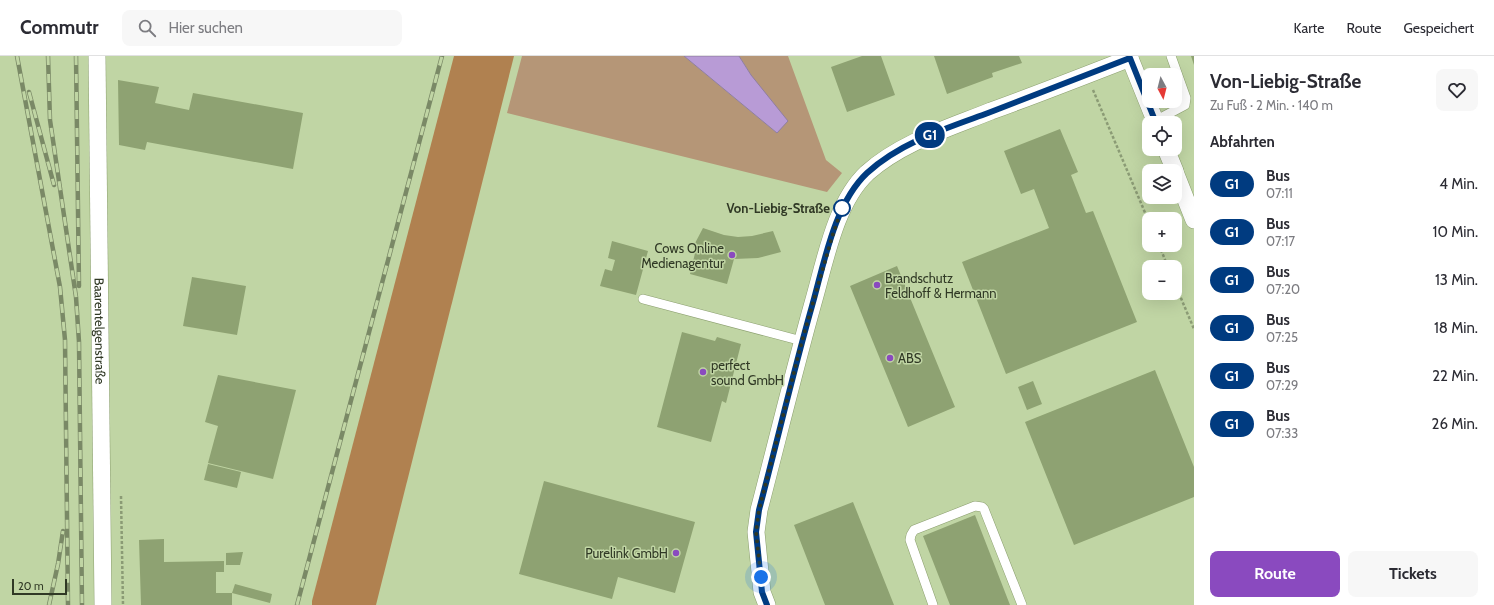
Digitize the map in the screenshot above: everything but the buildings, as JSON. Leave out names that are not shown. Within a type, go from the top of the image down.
[{"type":"street","name":"Baarentelgenstraße","points":[[97,56],[103,605]]},
{"type":"street","points":[[767,605],[762,592],[756,532],[759,510],[802,341],[832,237],[842,209],[852,192],[867,174],[891,154],[929,135],[1087,75],[1130,57],[1153,116]]},
{"type":"street","points":[[1182,189],[1194,220]]},
{"type":"lane","points":[[1165,116],[1185,104],[1186,98],[1171,56]]},
{"type":"lane","points":[[642,299],[802,341]]},
{"type":"lane","points":[[933,605],[910,540],[911,535],[914,530],[976,506],[984,509],[1022,605]]},
{"type":"path","points":[[1087,75],[1145,212]]},
{"type":"path","points":[[1182,300],[1194,329]]},
{"type":"shaded area","points":[[454,56],[514,56],[376,605],[312,605],[312,601]]},
{"type":"shaded area","points":[[522,56],[684,56],[777,133],[751,75],[739,56],[788,56],[826,160],[842,173],[827,192],[507,113]]},
{"type":"shaded area","points":[[684,56],[739,56],[751,75],[788,121],[777,133]]},
{"type":"railway","points":[[17,56],[60,287],[65,340],[68,605]]},
{"type":"railway","points":[[48,56],[50,120],[76,297],[79,342],[82,605]]},
{"type":"railway","points":[[76,56],[79,286]]},
{"type":"railway","points":[[297,605],[442,56]]},
{"type":"railway","points":[[29,92],[54,185]]},
{"type":"railway","points":[[49,605],[58,564],[63,531]]},
{"type":"bus line","name":"G1","points":[[767,605],[762,592],[756,532],[759,510],[802,341],[832,237],[842,209],[852,192],[867,174],[891,154],[929,135],[1130,58],[1153,116]]},
{"type":"place","name":"Von-Liebig-Straße","points":[[842,208]]},
{"type":"place","name":"Cows Online Medienagentur","points":[[732,255]]},
{"type":"place","name":"Brandschutz Feldhoff & Hermann","points":[[877,285]]},
{"type":"place","name":"ABS","points":[[890,358]]},
{"type":"place","name":"perfect sound GmbH","points":[[703,372]]},
{"type":"place","name":"Purelink GmbH","points":[[676,553]]},
{"type":"route","points":[[761,577],[756,532],[759,510],[802,341],[832,237],[842,208]]}]
